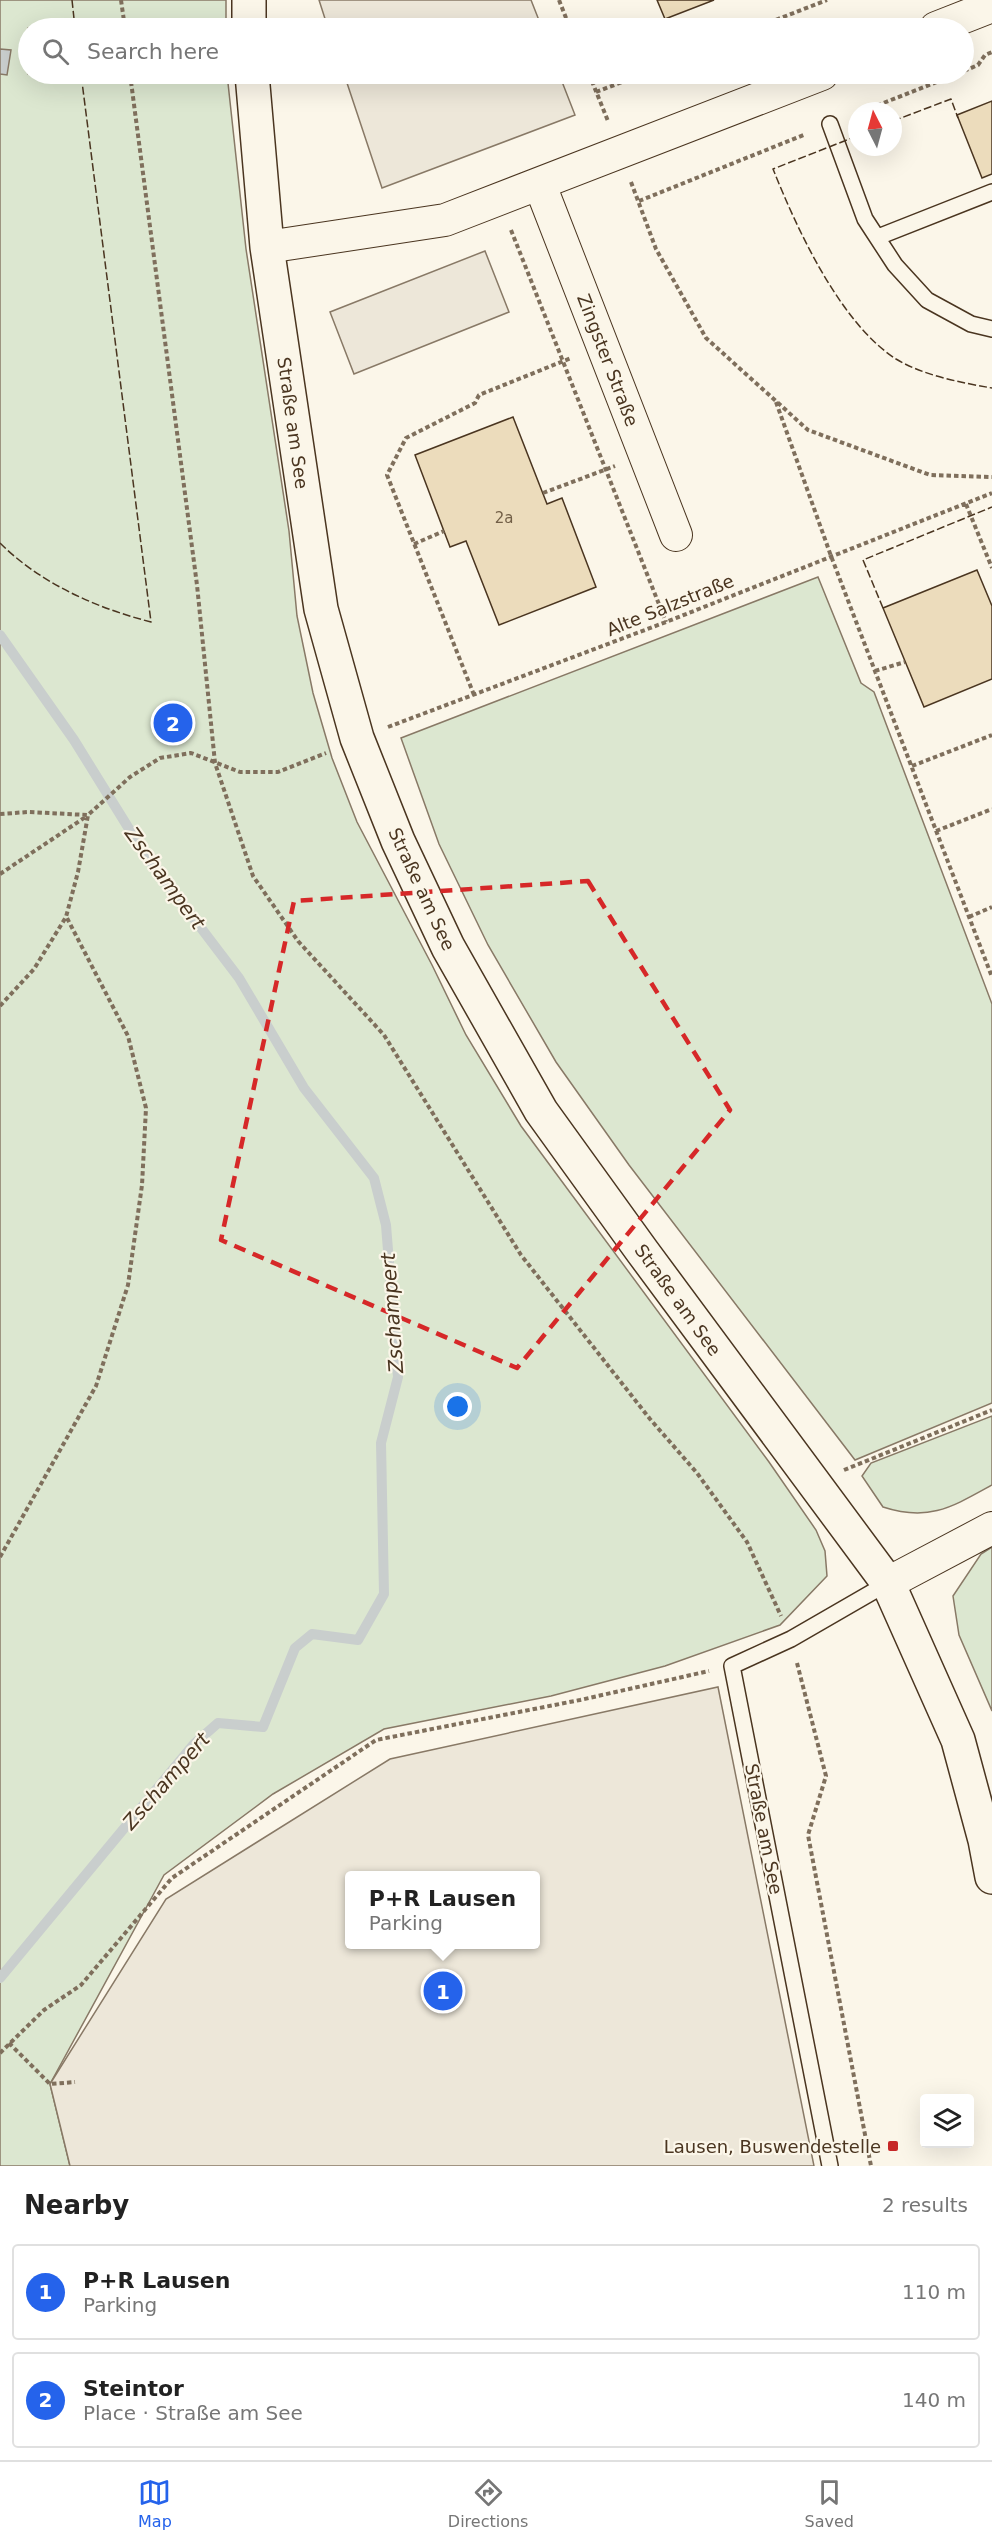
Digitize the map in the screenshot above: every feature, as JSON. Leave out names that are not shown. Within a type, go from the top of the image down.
[{"type":"main road","points":[[249,0],[249,18]]},
{"type":"main road","name":"Straße am See","points":[[253,84],[267,247],[321,609],[357,738],[398,841],[448,947],[541,1111],[888,1583],[958,1740],[985,1840],[992,1877]]},
{"type":"street","points":[[961,18],[992,6]]},
{"type":"street","points":[[267,247],[446,220],[796,84]]},
{"type":"street","name":"Zingster Straße","points":[[540,185],[676,535]]},
{"type":"street","points":[[888,1583],[992,1528]]},
{"type":"lane","points":[[830,124],[865,219],[896,265],[927,300],[970,324],[992,329]]},
{"type":"lane","points":[[878,237],[992,192]]},
{"type":"lane","points":[[732,1666],[791,1639],[888,1583]]},
{"type":"lane","name":"Straße am See","points":[[732,1666],[830,2166]]},
{"type":"path","points":[[121,0],[124,18]]},
{"type":"path","points":[[559,0],[566,18]]},
{"type":"path","points":[[781,18],[827,0]]},
{"type":"path","points":[[974,67],[978,65],[985,55],[992,52]]},
{"type":"path","points":[[131,84],[197,585],[215,763],[253,876],[298,941],[384,1035],[521,1255],[651,1419],[697,1473],[747,1542],[791,1639],[826,1776],[808,1835],[871,2166]]},
{"type":"path","points":[[593,84],[656,249],[706,338],[808,430],[930,475],[992,477]]},
{"type":"path","points":[[596,92],[617,84]]},
{"type":"path","points":[[886,102],[932,84]]},
{"type":"path","points":[[639,201],[830,124]]},
{"type":"path","points":[[498,199],[666,622]]},
{"type":"path","points":[[474,695],[387,476],[406,438],[475,403],[479,395],[602,345]]},
{"type":"path","points":[[776,401],[831,556],[992,977]]},
{"type":"path","points":[[543,493],[644,455]]},
{"type":"path","name":"Alte Salzstraße","points":[[0,874],[88,815],[130,777],[160,758],[191,753],[240,772],[278,772],[327,753],[357,738],[666,622],[992,493]]},
{"type":"path","points":[[966,504],[992,568]]},
{"type":"path","points":[[414,544],[444,531]]},
{"type":"path","points":[[875,671],[905,662]]},
{"type":"path","points":[[912,766],[992,735]]},
{"type":"path","points":[[936,831],[992,809]]},
{"type":"path","points":[[0,814],[28,812],[88,815],[78,872],[66,917],[34,969],[0,1006]]},
{"type":"path","points":[[969,916],[992,908]]},
{"type":"path","points":[[0,1557],[96,1386],[128,1286],[142,1185],[146,1108],[128,1036],[66,917]]},
{"type":"path","points":[[813,1482],[992,1410]]},
{"type":"path","points":[[0,2053],[44,2010],[81,1985],[172,1878],[376,1740],[580,1700],[732,1666]]},
{"type":"path","points":[[9,2043],[50,2084],[75,2082]]},
{"type":"highlighted area","points":[[588,881],[730,1110],[517,1368],[221,1240],[294,901]]},
{"type":"green space","points":[[0,0],[226,0],[226,18],[18,18],[18,84],[228,84],[246,249],[289,531],[297,616],[313,693],[332,758],[357,822],[466,1035],[521,1126],[769,1462],[816,1530],[825,1551],[827,1576],[780,1625],[665,1666],[551,1696],[384,1729],[273,1794],[164,1875],[50,2084],[70,2166],[0,2166]]},
{"type":"green space","points":[[818,577],[861,683],[874,692],[992,1004],[992,1403],[855,1460],[629,1165],[556,1062],[488,945],[439,844],[401,738]]},
{"type":"green space","points":[[992,1416],[992,1485],[952,1506],[914,1513],[883,1507],[862,1476],[871,1463]]},
{"type":"green space","points":[[992,1547],[992,1711],[959,1635],[953,1596],[981,1554]]},
{"type":"shaded area","points":[[319,0],[531,0],[538,18],[325,18]]},
{"type":"shaded area","points":[[0,49],[11,50],[7,75],[0,74]]},
{"type":"shaded area","points":[[347,84],[563,84],[575,115],[382,188]]},
{"type":"shaded area","points":[[485,251],[509,312],[354,374],[330,312]]},
{"type":"shaded area","points":[[718,1687],[814,2166],[70,2166],[50,2084],[166,1899],[390,1759]]},
{"type":"building","points":[[657,0],[714,0],[668,18],[665,18]]},
{"type":"building","points":[[992,101],[992,174],[982,178],[957,115]]},
{"type":"building","points":[[513,417],[547,504],[562,498],[596,587],[499,625],[466,541],[450,547],[415,455]]},
{"type":"building","points":[[977,570],[992,606],[992,679],[924,707],[883,608]]},
{"type":"waterway","name":"Zschampert","points":[[0,635],[74,740],[144,853],[239,978],[304,1088],[374,1178],[386,1225],[398,1377],[381,1443],[384,1594],[358,1640],[312,1634],[295,1648],[263,1727],[218,1723],[194,1744],[0,1978]]},
{"type":"fence","points":[[72,0],[74,18]]},
{"type":"fence","points":[[0,543],[33,570],[70,592],[110,609],[151,622],[82,84]]},
{"type":"fence","points":[[902,118],[951,99],[958,118]]},
{"type":"fence","points":[[848,140],[773,169],[794,219],[822,273],[857,323],[876,343],[896,359],[930,374],[992,388]]},
{"type":"fence","points":[[883,608],[863,560],[992,507]]},
{"type":"place","name":"Steintor","points":[[173,723]]},
{"type":"place","name":"P+R Lausen","points":[[443,1991]]},
{"type":"place","name":"Lausen, Buswendestelle","points":[[893,2146]]}]
